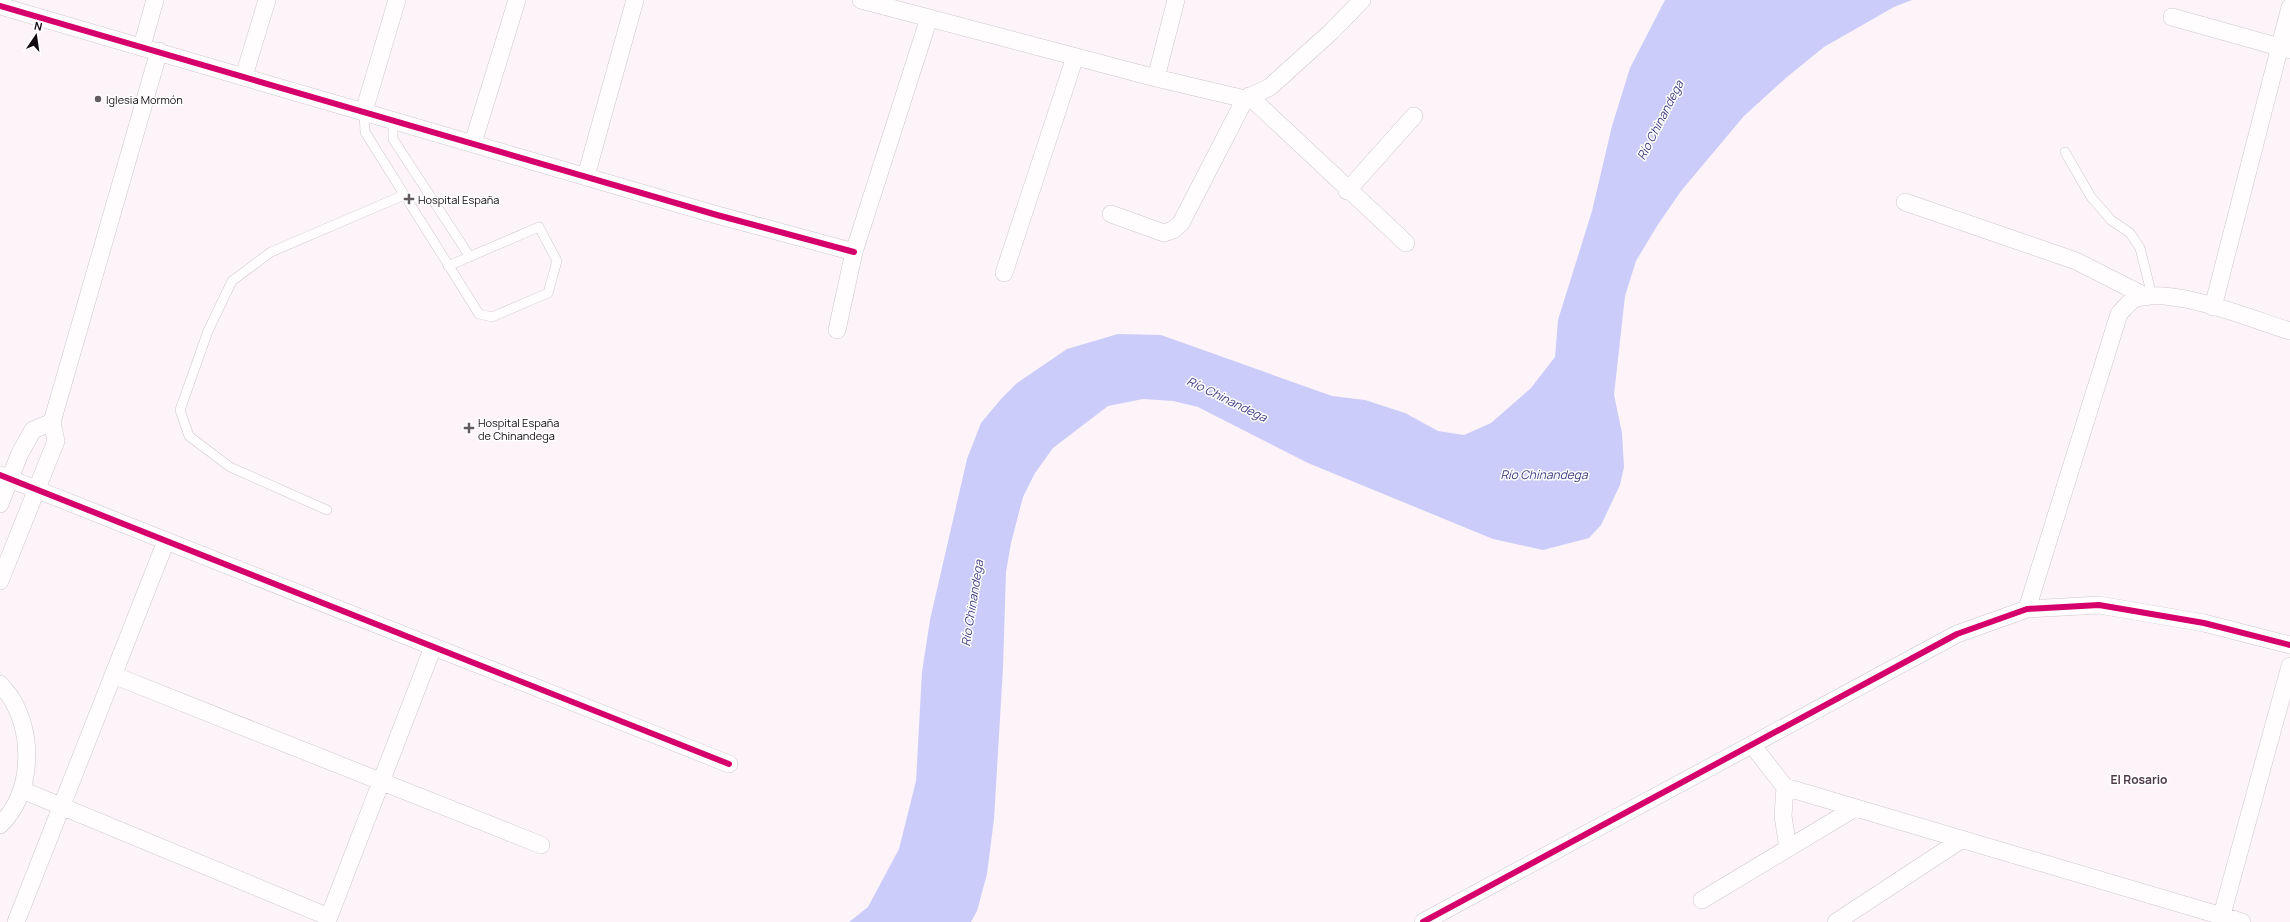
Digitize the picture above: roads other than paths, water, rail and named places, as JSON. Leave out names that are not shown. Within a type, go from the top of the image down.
[{"type":"street","points":[[142,46],[155,0]]},
{"type":"street","points":[[244,76],[267,0]]},
{"type":"street","points":[[364,111],[397,0]]},
{"type":"street","points":[[473,143],[517,0]]},
{"type":"street","points":[[586,176],[636,0]]},
{"type":"street","points":[[861,0],[1156,78],[1247,98],[1406,243]]},
{"type":"street","points":[[1156,78],[1176,0]]},
{"type":"street","points":[[1111,214],[1164,233],[1173,230],[1181,222],[1247,98],[1270,87],[1332,31],[1362,0]]},
{"type":"street","points":[[0,6],[854,252]]},
{"type":"street","points":[[2213,307],[2284,48],[2290,7]]},
{"type":"street","points":[[2172,16],[2284,48]]},
{"type":"street","points":[[837,330],[854,252],[930,18]]},
{"type":"street","points":[[0,581],[56,440],[52,422],[159,51]]},
{"type":"street","points":[[1004,273],[1075,57]]},
{"type":"street","points":[[1348,190],[1414,116]]},
{"type":"street","points":[[1905,202],[2076,261],[2150,296]]},
{"type":"street","points":[[2027,609],[2119,314],[2135,299],[2159,294],[2213,307],[2290,331]]},
{"type":"street","points":[[0,504],[5,477],[33,430],[52,422]]},
{"type":"street","points":[[5,477],[729,764]]},
{"type":"street","points":[[16,922],[166,541]]},
{"type":"street","points":[[1423,922],[1957,634],[2027,609],[2099,605],[2204,623],[2290,645]]},
{"type":"street","points":[[22,790],[328,919],[433,647]]},
{"type":"street","points":[[2221,919],[2290,666]]},
{"type":"street","points":[[113,675],[540,845]]},
{"type":"street","points":[[0,684],[13,701],[25,729],[28,760],[22,790],[6,819],[0,825]]},
{"type":"street","points":[[1752,745],[1785,787],[2221,919],[2242,922]]},
{"type":"street","points":[[1785,787],[1783,816],[1788,848]]},
{"type":"street","points":[[1702,900],[1855,808]]},
{"type":"street","points":[[1836,922],[1961,840]]},
{"type":"lane","points":[[364,111],[364,132],[448,266],[479,314],[492,318],[548,293],[557,261],[539,227],[448,266]]},
{"type":"lane","points":[[393,120],[393,139],[470,257]]},
{"type":"lane","points":[[2065,152],[2090,197],[2111,220],[2130,233],[2140,248],[2150,296]]},
{"type":"lane","points":[[327,510],[230,466],[189,436],[180,410],[208,331],[232,281],[271,252],[404,195]]},
{"type":"water","name":"Río Chinandega","points":[[1665,0],[1912,0],[1894,7],[1824,47],[1787,77],[1744,116],[1681,191],[1657,226],[1636,261],[1625,296],[1614,395],[1622,433],[1624,467],[1620,485],[1601,525],[1589,538],[1543,550],[1493,539],[1308,463],[1198,407],[1173,401],[1143,399],[1108,406],[1053,448],[1035,473],[1023,497],[1011,543],[1006,572],[1003,668],[994,819],[987,874],[977,911],[971,922],[849,922],[868,907],[899,849],[916,781],[922,672],[930,620],[967,459],[981,423],[1001,399],[1017,383],[1067,349],[1118,334],[1161,335],[1332,396],[1365,400],[1405,413],[1438,431],[1464,435],[1491,423],[1531,388],[1555,357],[1558,320],[1592,211],[1612,126],[1630,68]]},
{"type":"place","name":"Iglesia Mormón","points":[[98,99]]},
{"type":"place","name":"Hospital España","points":[[409,199]]},
{"type":"place","name":"Hospital España de Chinandega","points":[[469,428]]},
{"type":"district","name":"El Rosario","points":[[2139,779]]}]
